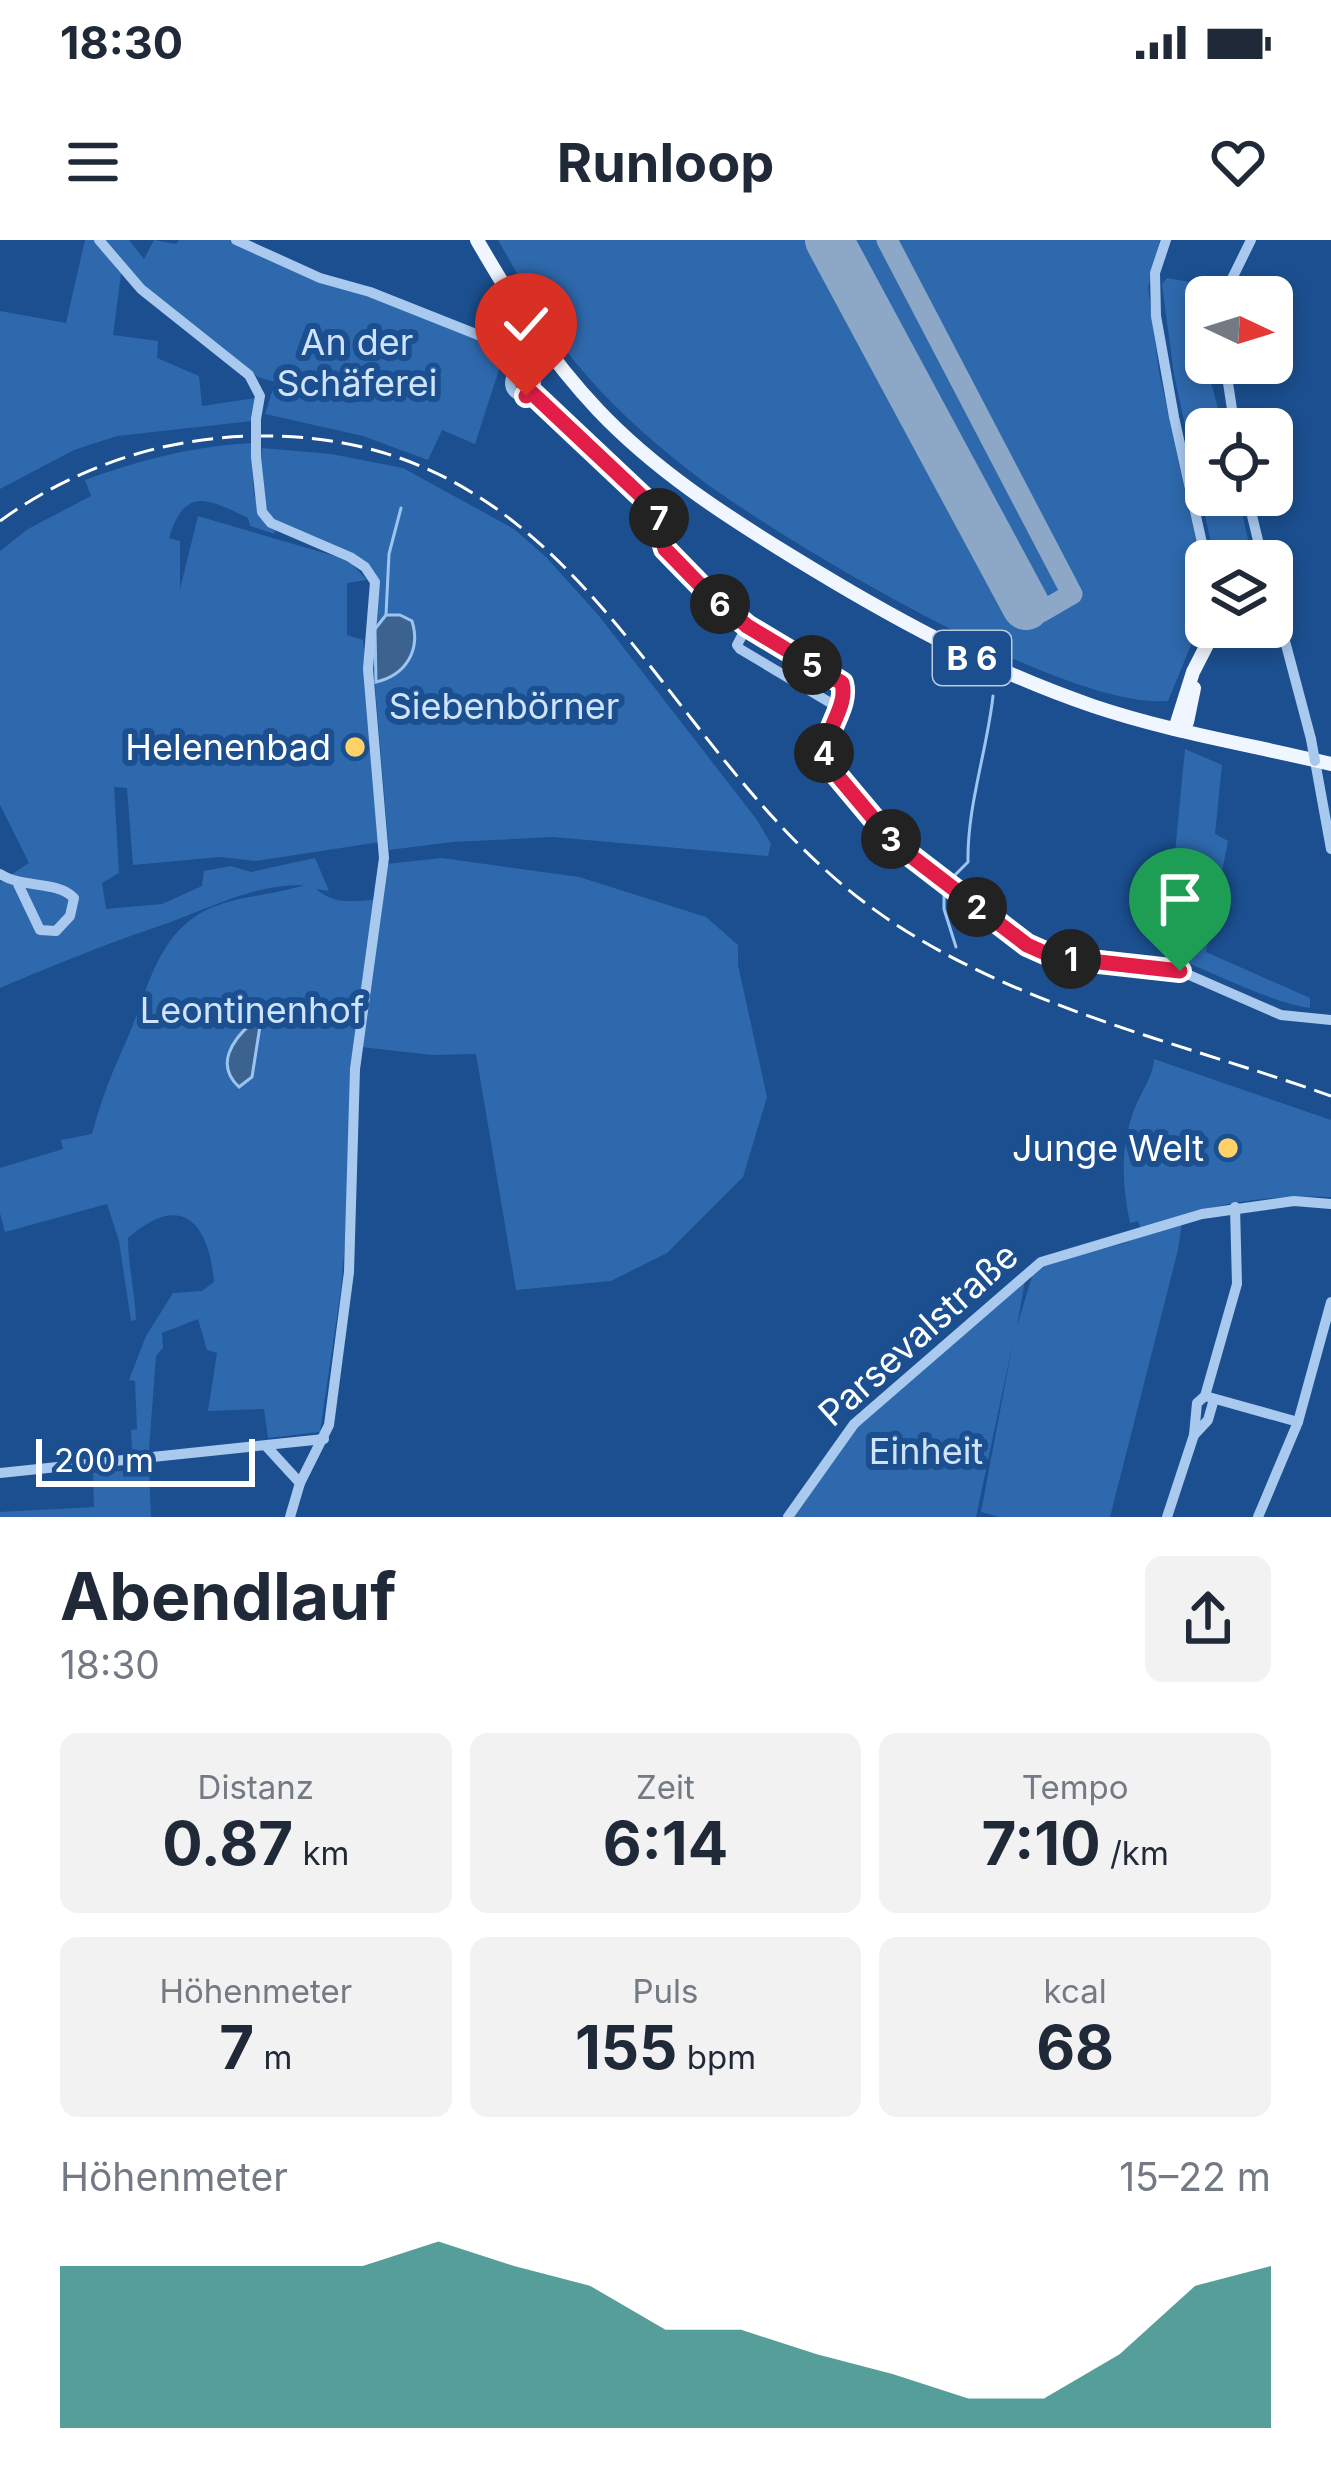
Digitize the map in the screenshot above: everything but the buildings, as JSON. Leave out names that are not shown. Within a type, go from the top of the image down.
[{"type":"main road","name":"B 6","points":[[477,240],[514,304],[578,388],[654,463],[710,506],[917,632],[1001,672],[1097,708],[1323,762]]},
{"type":"main road","points":[[1175,729],[1205,648]]},
{"type":"main road","points":[[1175,729],[1187,722],[1197,664]]},
{"type":"main road","points":[[1192,706],[1210,736]]},
{"type":"street","points":[[99,240],[141,289],[249,375],[260,396],[256,458],[262,512],[271,523],[350,557],[365,567],[374,582],[368,669],[383,875],[355,1069],[349,1272],[324,1439],[300,1483],[290,1517]]},
{"type":"street","points":[[236,240],[320,278],[392,300],[506,346]]},
{"type":"street","points":[[1166,240],[1155,273],[1156,316],[1201,540]]},
{"type":"street","points":[[1233,276],[1251,240]]},
{"type":"street","points":[[532,393],[653,507],[665,549],[747,626],[842,683],[845,689],[824,751],[832,770],[894,843],[1027,945],[1054,957],[1180,971],[1281,1015],[1331,1021]]},
{"type":"street","points":[[747,626],[737,645],[740,649],[839,708]]},
{"type":"street","points":[[1286,648],[1311,739],[1323,762],[1320,784],[1331,849]]},
{"type":"street","points":[[0,874],[18,884],[60,888],[71,894],[74,903],[67,922],[56,931],[40,930],[18,884]]},
{"type":"street","name":"Parsevalstraße","points":[[788,1517],[854,1424],[1027,1271],[1058,1256],[1235,1208],[1294,1201],[1331,1204]]},
{"type":"street","points":[[1209,1397],[1237,1284],[1235,1208]]},
{"type":"street","points":[[1258,1517],[1298,1422],[1331,1302]]},
{"type":"street","points":[[1167,1517],[1194,1435],[1197,1402],[1209,1397],[1298,1422]]},
{"type":"street","points":[[0,1473],[324,1439]]},
{"type":"street","points":[[267,1447],[300,1483]]},
{"type":"green space","points":[[85,240],[94,240],[121,274],[113,335],[158,341],[157,358],[199,376],[202,406],[255,398],[252,421],[117,436],[74,450],[0,489],[0,311],[66,323]]},
{"type":"green space","name":"An der Schäferei","points":[[104,240],[129,240],[144,259],[154,240],[176,244],[179,240],[231,240],[506,348],[475,444],[442,430],[428,460],[363,436],[265,414],[275,382],[258,377],[138,281]]},
{"type":"green space","points":[[498,240],[1160,240],[1148,287],[1159,372],[1185,491],[1185,516],[1190,516],[1196,540],[1185,540],[1185,648],[1190,648],[1168,701],[1122,697],[999,652],[798,544],[703,481],[628,419],[575,362]]},
{"type":"green space","points":[[1167,278],[1185,281],[1185,384],[1211,384],[1218,408],[1185,408],[1185,425],[1174,375],[1162,284]]},
{"type":"green space","name":"Leontinenhof","points":[[252,443],[256,502],[276,530],[274,534],[250,526],[248,518],[221,505],[190,504],[175,521],[169,538],[180,541],[180,589],[198,516],[348,560],[367,580],[347,583],[347,635],[363,640],[380,842],[256,861],[220,857],[133,865],[127,788],[114,787],[119,873],[102,883],[106,909],[162,904],[202,886],[204,871],[231,866],[251,872],[315,858],[329,891],[316,889],[323,894],[343,901],[374,900],[341,1289],[320,1432],[268,1438],[264,1409],[208,1411],[217,1353],[207,1350],[198,1319],[162,1333],[149,1450],[132,1452],[131,1430],[137,1429],[135,1381],[129,1380],[146,1336],[173,1293],[202,1291],[214,1282],[206,1243],[199,1229],[177,1215],[147,1224],[128,1238],[136,1320],[131,1321],[119,1241],[107,1204],[5,1232],[0,1168],[63,1149],[61,1140],[92,1134],[153,971],[182,927],[221,904],[304,885],[268,888],[234,898],[0,988],[0,882],[29,863],[0,805],[0,551],[28,529],[91,496],[85,480],[167,455]]},
{"type":"green space","name":"Siebenbörner","points":[[262,448],[331,454],[403,468],[514,529],[599,616],[757,820],[771,844],[768,856],[553,837],[389,850],[371,638],[376,581],[365,563],[271,523],[258,490]]},
{"type":"green space","points":[[1205,516],[1243,516],[1248,540],[1210,540]]},
{"type":"green space","points":[[1185,749],[1222,765],[1215,834],[1228,841],[1206,952],[1310,998],[1310,1008],[1165,955]]},
{"type":"green space","points":[[442,858],[579,877],[706,917],[738,945],[738,965],[767,1097],[743,1177],[667,1253],[611,1281],[516,1290],[476,1054],[432,1055],[361,1047],[386,864]]},
{"type":"green space","name":"Junge Welt","points":[[1154,1059],[1331,1120],[1331,1197],[1234,1203],[1141,1230],[1138,1221],[1130,1223],[1124,1180],[1126,1138]]},
{"type":"green space","name":"Einheit","points":[[1182,1221],[1110,1517],[999,1517],[981,1512],[1013,1342],[976,1517],[791,1517],[849,1433],[1026,1275],[1017,1326],[1034,1270]]},
{"type":"green space","points":[[149,1469],[151,1517],[0,1517],[0,1512],[94,1507],[93,1473]]},
{"type":"shaded area","points":[[386,615],[412,621],[414,642],[403,667],[376,682],[375,629]]},
{"type":"shaded area","points":[[252,1023],[260,1026],[252,1077],[239,1087],[227,1062],[238,1037]]},
{"type":"waterway","name":"Siebenbörner","points":[[386,615],[389,554],[401,508]]},
{"type":"waterway","points":[[955,875],[968,862],[993,696]]},
{"type":"waterway","points":[[944,888],[944,909],[956,947]]},
{"type":"taxiway","points":[[887,240],[1072,594],[1041,612],[1026,606]]},
{"type":"runway","points":[[829,240],[1026,606]]},
{"type":"railway","points":[[0,521],[58,485],[120,459],[219,438],[254,436],[365,448],[456,483],[533,538],[600,606],[789,835],[864,902],[916,937],[1030,993],[1331,1096]]},
{"type":"place","name":"Helenenbad","points":[[355,747]]},
{"type":"place","name":"Junge Welt","points":[[1228,1148]]},
{"type":"route","points":[[526,396],[532,393],[653,507],[665,549],[731,614],[842,683],[844,695],[826,737],[826,762],[894,843],[1041,953],[1180,971]]}]
